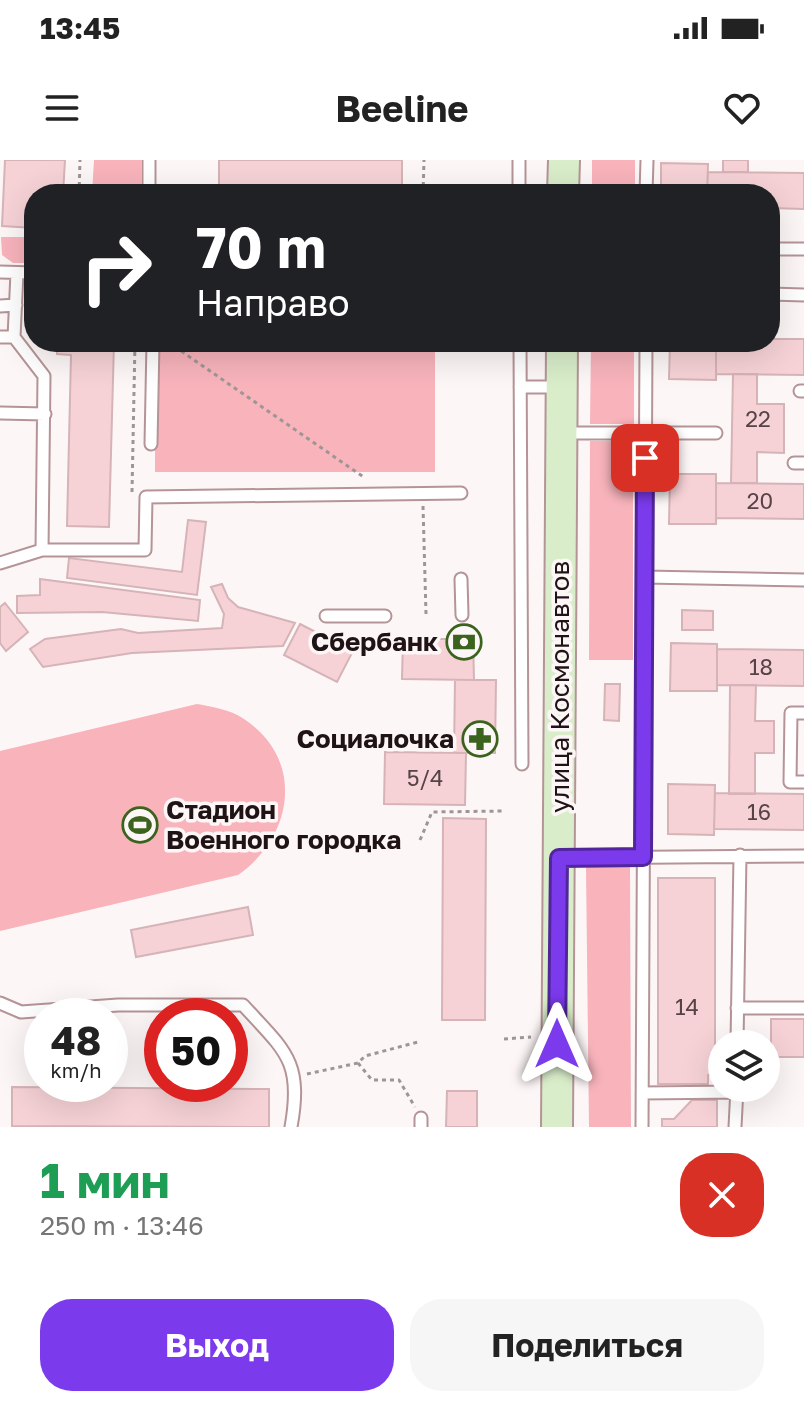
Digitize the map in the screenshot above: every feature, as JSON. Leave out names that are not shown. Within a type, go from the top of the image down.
[{"type":"main road","points":[[563,184],[564,160]]},
{"type":"main road","name":"улица Космонавтов","points":[[557,1127],[562,352]]},
{"type":"lane","points":[[149,160],[149,184]]},
{"type":"lane","points":[[519,160],[519,184]]},
{"type":"lane","points":[[646,184],[647,160]]},
{"type":"lane","points":[[780,249],[804,249]]},
{"type":"lane","points":[[0,272],[24,273]]},
{"type":"lane","points":[[17,273],[14,337],[24,350]]},
{"type":"lane","points":[[780,294],[804,295]]},
{"type":"lane","points":[[0,306],[16,305]]},
{"type":"lane","points":[[0,337],[14,337]]},
{"type":"lane","points":[[26,352],[44,376],[42,550]]},
{"type":"lane","points":[[151,444],[153,352]]},
{"type":"lane","points":[[520,352],[522,764]]},
{"type":"lane","points":[[642,1127],[646,352]]},
{"type":"lane","points":[[520,387],[562,387]]},
{"type":"lane","points":[[0,413],[45,414]]},
{"type":"lane","points":[[562,433],[716,433]]},
{"type":"lane","points":[[0,563],[42,550],[145,550],[146,497],[461,493]]},
{"type":"lane","points":[[645,577],[804,580]]},
{"type":"lane","points":[[461,579],[462,615]]},
{"type":"lane","points":[[326,616],[385,616]]},
{"type":"lane","points":[[804,713],[791,713],[790,768],[790,782],[804,782]]},
{"type":"lane","points":[[737,1030],[740,855]]},
{"type":"lane","points":[[559,858],[804,856]]},
{"type":"lane","points":[[0,1003],[21,1012],[118,1005],[243,1005],[282,1047],[295,1077],[296,1099],[291,1127]]},
{"type":"lane","points":[[737,1008],[804,1008]]},
{"type":"lane","points":[[642,1093],[708,1091]]},
{"type":"lane","points":[[735,1127],[736,1102]]},
{"type":"path","points":[[79,184],[80,160]]},
{"type":"path","points":[[423,184],[424,160]]},
{"type":"path","points":[[132,496],[135,352]]},
{"type":"path","points":[[183,352],[387,493]]},
{"type":"path","points":[[423,493],[426,614]]},
{"type":"path","points":[[420,840],[432,812],[503,811]]},
{"type":"path","points":[[504,1039],[531,1037]]},
{"type":"path","points":[[295,1077],[358,1063],[365,1056],[418,1042]]},
{"type":"path","points":[[358,1063],[372,1080],[399,1080],[421,1123]]},
{"type":"shaded area","points":[[94,160],[141,160],[141,184],[93,184]]},
{"type":"shaded area","points":[[592,160],[635,160],[635,184],[592,184]]},
{"type":"shaded area","points":[[1,237],[24,237],[24,263],[13,263],[2,255]]},
{"type":"shaded area","points":[[155,352],[435,352],[435,472],[155,472]]},
{"type":"shaded area","points":[[591,352],[634,352],[634,424],[590,424]]},
{"type":"shaded area","points":[[590,441],[633,441],[633,660],[589,660]]},
{"type":"shaded area","name":"Стадион Военного городка","points":[[197,704],[227,711],[244,719],[264,736],[277,755],[284,776],[285,797],[281,819],[257,859],[238,875],[0,931],[0,751]]},
{"type":"shaded area","points":[[630,865],[631,1127],[589,1127],[586,867]]},
{"type":"building","points":[[5,160],[65,160],[64,184],[24,184],[24,227],[2,226]]},
{"type":"building","points":[[219,160],[402,160],[402,184],[219,184]]},
{"type":"building","points":[[723,160],[748,160],[748,172],[723,172]]},
{"type":"building","points":[[661,163],[708,164],[707,184],[661,184]]},
{"type":"building","points":[[708,172],[804,173],[804,209],[780,208],[780,184],[707,184]]},
{"type":"building","points":[[780,339],[804,339],[804,375],[716,374],[716,352],[780,352]]},
{"type":"building","points":[[114,352],[109,527],[67,526],[71,355],[57,354]]},
{"type":"building","points":[[670,352],[716,352],[716,380],[669,379]]},
{"type":"building","points":[[733,374],[757,374],[757,404],[784,404],[784,453],[757,452],[757,483],[731,483]]},
{"type":"building","points":[[670,474],[716,474],[716,524],[669,524]]},
{"type":"building","points":[[716,483],[804,484],[804,519],[716,518]]},
{"type":"building","points":[[188,520],[206,522],[197,595],[67,578],[69,558],[182,572]]},
{"type":"building","points":[[40,579],[200,600],[198,621],[102,612],[17,613],[17,596],[40,595]]},
{"type":"building","points":[[222,584],[228,598],[238,607],[295,623],[283,646],[132,653],[43,667],[30,649],[45,639],[121,629],[138,633],[222,628],[224,614],[211,587]]},
{"type":"building","points":[[5,603],[28,632],[6,651],[0,643],[0,607]]},
{"type":"building","points":[[682,610],[713,611],[713,630],[682,630]]},
{"type":"building","points":[[300,624],[353,651],[337,682],[284,655]]},
{"type":"building","points":[[403,639],[473,639],[474,680],[402,679]]},
{"type":"building","points":[[671,643],[717,644],[717,691],[670,691]]},
{"type":"building","points":[[717,649],[804,650],[804,686],[717,685]]},
{"type":"building","points":[[455,680],[496,680],[495,753],[454,753]]},
{"type":"building","points":[[605,684],[620,684],[619,721],[604,720]]},
{"type":"building","points":[[730,685],[756,685],[755,721],[774,721],[774,753],[755,753],[755,794],[729,794]]},
{"type":"building","points":[[385,752],[466,753],[465,805],[384,804]]},
{"type":"building","points":[[668,784],[715,785],[714,835],[668,834]]},
{"type":"building","points":[[715,793],[804,794],[804,830],[714,829]]},
{"type":"building","points":[[443,818],[486,819],[485,1020],[442,1020]]},
{"type":"building","points":[[658,878],[715,878],[715,1030],[708,1030],[708,1084],[658,1084]]},
{"type":"building","points":[[248,907],[253,935],[136,957],[131,930]]},
{"type":"building","points":[[771,1019],[804,1019],[804,1057],[780,1057],[780,1030],[771,1030]]},
{"type":"building","points":[[12,1087],[24,1087],[24,1102],[128,1102],[128,1088],[144,1088],[144,1102],[248,1102],[248,1089],[269,1089],[269,1127],[12,1126]]},
{"type":"building","points":[[447,1091],[477,1091],[477,1127],[446,1127]]},
{"type":"building","points":[[692,1100],[717,1102],[717,1127],[662,1127],[662,1119],[674,1119]]},
{"type":"place","name":"Сбербанк","points":[[464,642]]},
{"type":"place","name":"Социалочка","points":[[480,739]]},
{"type":"place","name":"Стадион Военного городка","points":[[140,825]]},
{"type":"route","points":[[557,1044],[559,858],[643,857],[645,458]]}]
